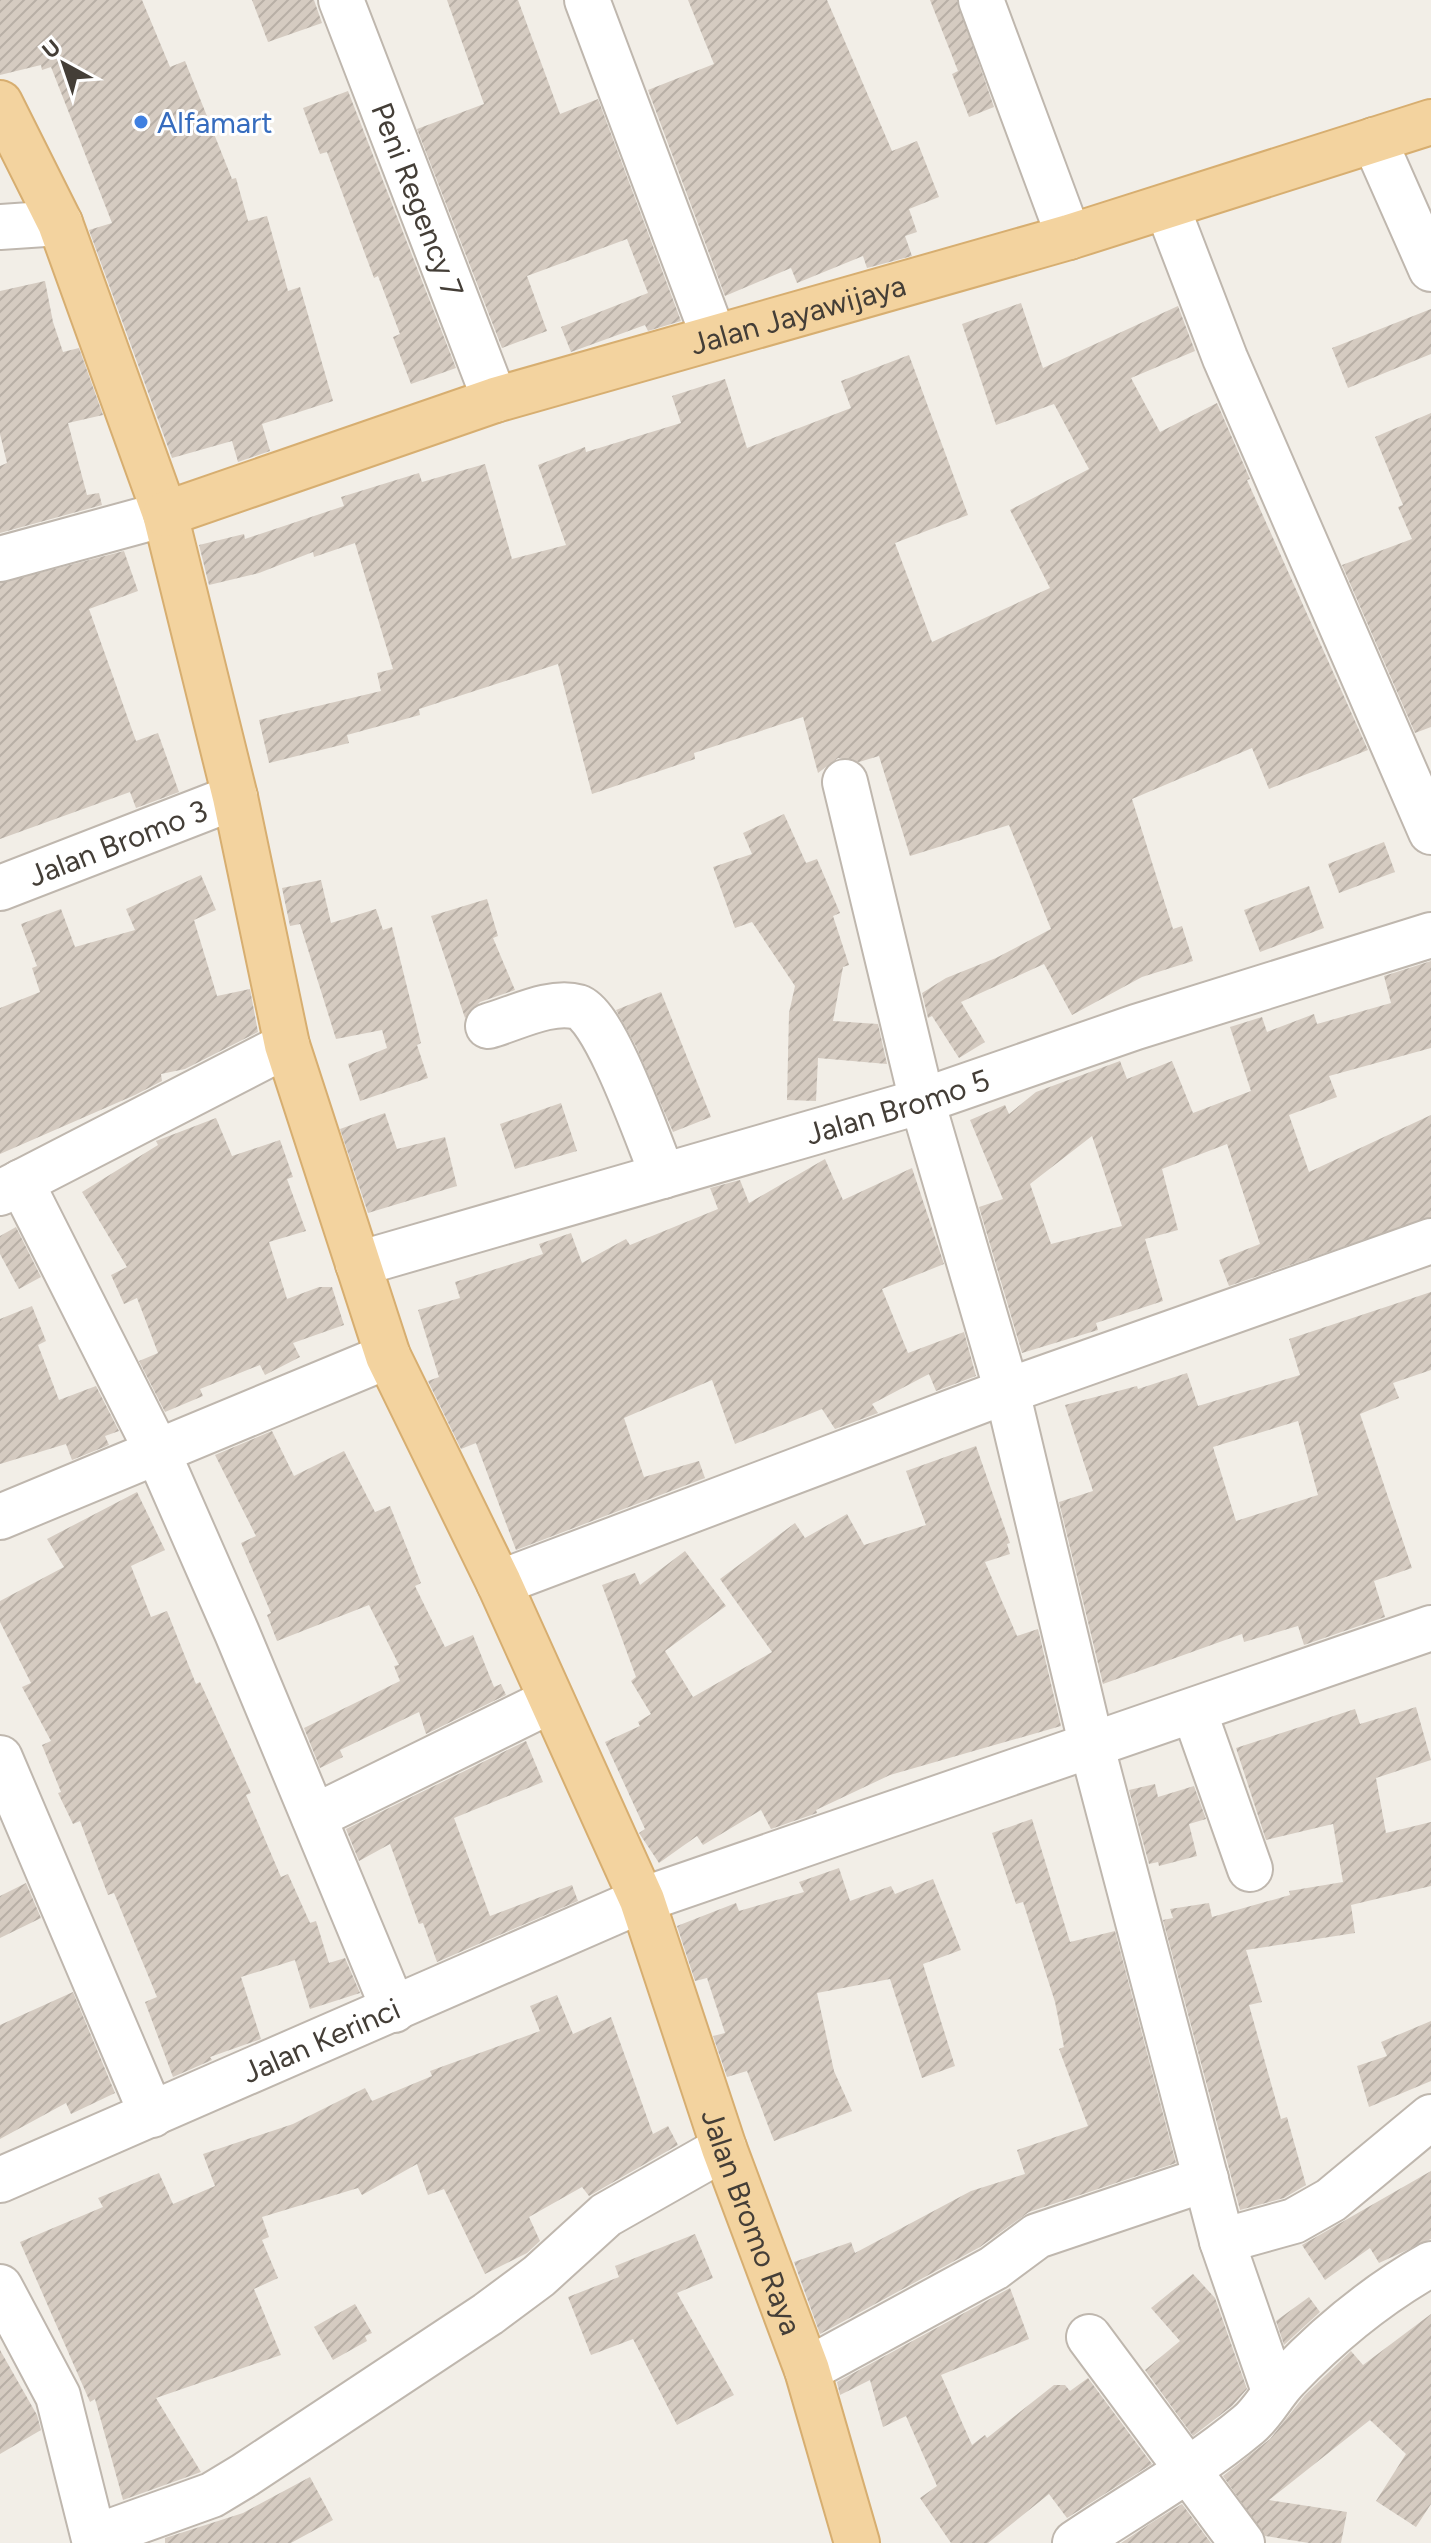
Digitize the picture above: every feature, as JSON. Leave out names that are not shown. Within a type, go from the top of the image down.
[{"type":"main road","name":"Jalan Bromo Raya","points":[[0,103],[60,223],[165,514],[235,797],[287,1045],[388,1356],[499,1583],[642,1900],[724,2148],[807,2370],[857,2543]]},
{"type":"main road","name":"Jalan Jayawijaya","points":[[165,514],[495,400],[713,335],[1069,237],[1431,122]]},
{"type":"street","name":"Peni Regency 7","points":[[341,0],[495,400]]},
{"type":"street","points":[[587,0],[713,335]]},
{"type":"street","points":[[981,0],[1069,237]]},
{"type":"street","points":[[1374,140],[1431,269]]},
{"type":"street","points":[[1167,207],[1225,358],[1431,832]]},
{"type":"street","points":[[0,227],[60,223]]},
{"type":"street","points":[[0,559],[165,514]]},
{"type":"street","points":[[845,782],[922,1101],[1007,1391],[1092,1747],[1222,2241],[1274,2391]]},
{"type":"street","name":"Jalan Bromo 3","points":[[0,888],[235,797]]},
{"type":"street","name":"Jalan Bromo 5","points":[[358,1264],[922,1101],[1136,1027],[1431,935]]},
{"type":"street","points":[[488,1026],[560,1005],[580,1008],[593,1019],[609,1045],[663,1176]]},
{"type":"street","points":[[287,1045],[10,1187],[158,1453],[394,2010]]},
{"type":"street","points":[[499,1583],[1007,1391],[1431,1241]]},
{"type":"street","points":[[0,1517],[388,1356]]},
{"type":"street","name":"Jalan Kerinci","points":[[0,2180],[642,1900],[1431,1628]]},
{"type":"street","points":[[314,1817],[550,1701]]},
{"type":"street","points":[[1194,1711],[1250,1869]]},
{"type":"street","points":[[0,1758],[152,2115]]},
{"type":"street","points":[[1222,2241],[1294,2221],[1331,2200],[1431,2117]]},
{"type":"street","points":[[0,2287],[58,2396],[95,2540],[212,2495],[245,2475],[488,2314],[539,2276],[606,2215],[724,2148]]},
{"type":"street","points":[[807,2370],[994,2268],[1037,2236],[1206,2179]]},
{"type":"street","points":[[1086,2540],[1252,2423],[1274,2391],[1326,2337],[1391,2286],[1431,2264]]},
{"type":"street","points":[[1089,2337],[1242,2543]]},
{"type":"building","points":[[0,0],[142,0],[170,67],[185,61],[232,179],[236,178],[248,221],[267,216],[288,291],[300,287],[333,401],[262,424],[270,451],[238,462],[232,441],[172,458],[89,230],[112,223],[51,67],[42,70],[41,65],[0,75]]},
{"type":"building","points":[[252,0],[314,0],[322,23],[268,42]]},
{"type":"building","points":[[447,0],[518,0],[560,114],[598,99],[681,321],[648,331],[645,325],[571,352],[561,327],[648,293],[627,239],[527,276],[547,331],[502,348],[417,129],[484,104]]},
{"type":"building","points":[[688,0],[827,0],[892,151],[917,141],[939,197],[909,209],[917,232],[905,236],[912,256],[867,268],[863,256],[797,283],[791,268],[725,296],[648,90],[714,64]]},
{"type":"building","points":[[930,0],[957,0],[994,107],[969,117],[952,74],[958,71]]},
{"type":"building","points":[[348,91],[456,368],[411,384],[393,337],[400,334],[378,276],[374,278],[327,152],[320,154],[303,108]]},
{"type":"building","points":[[45,281],[63,352],[79,348],[103,415],[68,423],[87,495],[99,493],[102,505],[0,533],[0,466],[7,463],[0,434],[0,291]]},
{"type":"building","points":[[1021,303],[1043,368],[1178,306],[1195,351],[1131,378],[1160,432],[1217,403],[1250,479],[1247,480],[1368,750],[1269,789],[1252,748],[1132,799],[1173,929],[1182,926],[1193,961],[1142,977],[1072,1015],[1044,964],[961,1002],[985,1042],[959,1058],[932,1016],[928,1018],[922,993],[946,978],[996,958],[1051,929],[1009,825],[910,856],[879,756],[859,762],[838,758],[818,773],[803,717],[694,753],[695,759],[592,794],[558,664],[419,709],[420,715],[347,735],[349,743],[269,763],[259,720],[381,691],[377,673],[393,669],[355,543],[314,557],[313,552],[259,573],[209,585],[199,545],[244,534],[245,539],[344,506],[341,497],[419,473],[422,482],[485,464],[512,559],[566,545],[538,465],[585,447],[586,452],[681,423],[672,396],[725,379],[747,448],[851,408],[841,381],[909,355],[968,515],[895,543],[932,642],[1050,588],[1010,510],[1089,469],[1054,404],[996,425],[962,324]]},
{"type":"building","points":[[1431,309],[1431,354],[1348,388],[1332,348]]},
{"type":"building","points":[[1431,413],[1431,727],[1415,733],[1342,565],[1412,539],[1398,507],[1403,505],[1375,437]]},
{"type":"building","points":[[124,551],[138,591],[89,609],[136,741],[158,733],[179,792],[136,808],[130,792],[0,839],[0,583]]},
{"type":"building","points":[[784,814],[806,863],[817,859],[840,913],[833,916],[849,965],[843,967],[833,1021],[878,1024],[887,1064],[818,1058],[816,1101],[787,1100],[789,1013],[795,986],[752,922],[735,928],[713,867],[752,854],[743,833]]},
{"type":"building","points":[[1384,842],[1395,872],[1339,893],[1328,864]]},
{"type":"building","points":[[201,875],[216,910],[194,920],[217,996],[250,989],[258,1032],[185,1069],[161,1074],[162,1081],[135,1095],[0,1154],[0,1008],[40,992],[32,968],[37,966],[21,924],[61,909],[75,947],[135,930],[126,909]]},
{"type":"building","points":[[321,880],[331,923],[376,909],[383,930],[392,927],[421,1043],[417,1045],[428,1078],[360,1101],[348,1064],[387,1048],[382,1030],[336,1039],[300,924],[290,926],[282,888]]},
{"type":"building","points":[[1309,886],[1324,928],[1260,952],[1244,910]]},
{"type":"building","points":[[487,899],[498,936],[493,938],[515,990],[480,1002],[465,1018],[431,916]]},
{"type":"building","points":[[1431,961],[1431,1048],[1329,1076],[1337,1097],[1289,1115],[1309,1172],[1431,1115],[1431,1217],[1229,1286],[1219,1260],[1260,1244],[1227,1144],[1162,1169],[1178,1230],[1145,1239],[1163,1301],[1096,1323],[1098,1330],[1022,1353],[979,1207],[1003,1199],[970,1120],[1005,1105],[1009,1114],[1036,1092],[1120,1061],[1127,1079],[1172,1061],[1193,1113],[1251,1091],[1230,1027],[1262,1017],[1267,1032],[1314,1014],[1317,1024],[1391,1003],[1384,976]],"holes":[[[1092,1136],[1122,1226],[1051,1244],[1030,1184]]]},
{"type":"building","points":[[661,992],[711,1117],[673,1132],[636,1046],[616,1010]]},
{"type":"building","points":[[561,1103],[577,1151],[515,1169],[500,1124]]},
{"type":"building","points":[[385,1113],[397,1149],[445,1137],[457,1186],[368,1213],[340,1129]]},
{"type":"building","points":[[216,1118],[232,1156],[280,1140],[293,1177],[287,1179],[306,1231],[269,1242],[287,1299],[319,1287],[332,1287],[344,1325],[293,1343],[300,1357],[265,1375],[260,1365],[200,1389],[203,1396],[165,1412],[139,1361],[158,1353],[137,1298],[124,1304],[111,1275],[127,1267],[82,1192],[158,1145],[156,1141]]},
{"type":"building","points":[[825,1159],[843,1200],[912,1168],[944,1264],[882,1289],[908,1353],[964,1332],[976,1376],[936,1391],[929,1374],[872,1404],[878,1413],[835,1429],[822,1409],[735,1444],[712,1380],[624,1418],[644,1477],[699,1461],[705,1478],[516,1550],[476,1443],[461,1449],[428,1381],[439,1377],[418,1310],[460,1298],[455,1282],[543,1254],[539,1244],[571,1233],[582,1263],[626,1239],[630,1245],[718,1209],[710,1188],[740,1180],[749,1203]]},
{"type":"building","points":[[16,1227],[41,1277],[19,1289],[0,1254],[0,1236]]},
{"type":"building","points":[[1431,1292],[1431,1370],[1393,1383],[1399,1398],[1360,1414],[1412,1568],[1374,1581],[1385,1617],[1304,1645],[1298,1626],[1244,1642],[1242,1634],[1103,1684],[1059,1502],[1093,1491],[1065,1405],[1137,1386],[1138,1389],[1187,1373],[1198,1406],[1300,1375],[1289,1339]],"holes":[[[1298,1421],[1318,1495],[1236,1521],[1213,1447]]]},
{"type":"building","points":[[32,1306],[46,1341],[38,1345],[59,1400],[96,1386],[119,1431],[105,1436],[109,1445],[72,1460],[66,1444],[0,1464],[0,1319]]},
{"type":"building","points":[[272,1431],[294,1476],[344,1451],[375,1512],[390,1506],[421,1583],[415,1586],[445,1647],[473,1635],[494,1687],[501,1684],[506,1695],[426,1734],[419,1712],[340,1750],[343,1757],[320,1768],[304,1728],[400,1681],[394,1666],[399,1665],[369,1605],[277,1641],[267,1615],[271,1613],[241,1543],[256,1536],[215,1455]]},
{"type":"building","points":[[976,1446],[1010,1543],[1007,1544],[1010,1554],[985,1562],[1017,1636],[1038,1629],[1061,1726],[890,1775],[816,1810],[817,1813],[771,1829],[761,1810],[703,1845],[697,1836],[659,1863],[639,1833],[645,1829],[605,1742],[640,1726],[638,1722],[651,1714],[631,1681],[636,1677],[602,1585],[635,1573],[640,1585],[685,1551],[726,1606],[665,1651],[693,1697],[772,1652],[720,1579],[795,1523],[805,1538],[847,1514],[864,1545],[926,1525],[906,1471]]},
{"type":"building","points":[[137,1492],[165,1550],[131,1566],[151,1617],[167,1611],[196,1684],[200,1682],[251,1793],[246,1795],[281,1877],[288,1874],[310,1923],[316,1921],[329,1963],[345,1958],[360,1993],[310,2009],[295,1960],[241,1977],[261,2039],[210,2057],[212,2060],[173,2077],[145,2002],[157,1997],[114,1893],[108,1895],[80,1821],[73,1824],[58,1793],[61,1792],[42,1745],[51,1741],[22,1687],[31,1683],[0,1622],[0,1601],[64,1567],[47,1539]]},
{"type":"building","points":[[1416,1707],[1431,1760],[1376,1778],[1386,1833],[1431,1822],[1431,1886],[1351,1905],[1355,1933],[1246,1950],[1262,2002],[1249,2005],[1281,2119],[1287,2117],[1306,2185],[1284,2198],[1240,2210],[1163,1920],[1173,1918],[1170,1909],[1209,1903],[1212,1917],[1290,1895],[1289,1891],[1343,1882],[1333,1824],[1266,1840],[1236,1748],[1355,1709],[1360,1724]]},
{"type":"building","points":[[526,1741],[543,1782],[454,1818],[490,1916],[572,1885],[578,1901],[437,1962],[423,1923],[419,1924],[390,1844],[359,1861],[346,1829]]},
{"type":"building","points":[[1155,1784],[1158,1797],[1194,1786],[1206,1819],[1189,1824],[1197,1856],[1159,1866],[1158,1862],[1149,1864],[1129,1790]]},
{"type":"building","points":[[1032,1819],[1070,1942],[1115,1931],[1176,2163],[1029,2212],[980,2247],[820,2334],[794,2262],[851,2242],[855,2253],[971,2191],[1025,2174],[1017,2150],[1088,2126],[1059,2049],[1064,2047],[1055,2002],[1023,1902],[1016,1904],[992,1833]]},
{"type":"building","points":[[839,1868],[850,1901],[891,1886],[895,1894],[933,1879],[961,1950],[923,1964],[955,2066],[922,2078],[890,1979],[817,1993],[834,2071],[852,2111],[774,2141],[747,2071],[727,2077],[713,2036],[725,2033],[707,1978],[695,1981],[677,1926],[736,1903],[739,1911],[804,1892],[799,1882]]},
{"type":"building","points":[[26,1883],[41,1918],[0,1938],[0,1896]]},
{"type":"building","points":[[73,1992],[115,2093],[71,2114],[66,2103],[0,2139],[0,2025]]},
{"type":"building","points":[[557,1995],[573,2034],[611,2017],[653,2134],[668,2126],[678,2145],[589,2196],[582,2187],[529,2217],[540,2241],[527,2253],[485,2274],[444,2189],[428,2195],[417,2164],[362,2195],[358,2188],[262,2217],[269,2237],[262,2240],[278,2278],[254,2289],[281,2355],[156,2398],[201,2472],[123,2500],[95,2399],[90,2402],[20,2242],[103,2207],[98,2198],[159,2173],[173,2204],[215,2186],[203,2154],[293,2124],[365,2088],[372,2101],[432,2076],[430,2071],[540,2031],[530,2006]]},
{"type":"building","points":[[1431,2021],[1431,2081],[1369,2107],[1357,2066],[1387,2056],[1381,2042]]},
{"type":"building","points":[[1431,2171],[1431,2239],[1379,2263],[1370,2248],[1325,2280],[1302,2245]]},
{"type":"building","points":[[695,2234],[713,2278],[677,2293],[734,2395],[677,2425],[633,2339],[591,2355],[568,2297],[619,2277],[615,2266]]},
{"type":"building","points":[[1193,2274],[1215,2298],[1247,2389],[1232,2406],[1193,2436],[1145,2370],[1180,2341],[1151,2308]]},
{"type":"building","points":[[1010,2288],[1029,2339],[941,2375],[972,2445],[985,2435],[987,2438],[1054,2385],[1065,2385],[1070,2391],[1088,2378],[1152,2464],[1067,2518],[1049,2494],[988,2543],[951,2543],[920,2498],[937,2486],[906,2416],[883,2427],[870,2380],[840,2395],[837,2382]]},
{"type":"building","points":[[1309,2297],[1320,2312],[1284,2345],[1276,2321]]},
{"type":"building","points":[[355,2304],[372,2333],[365,2336],[367,2341],[333,2360],[314,2327]]},
{"type":"building","points":[[1431,2314],[1431,2504],[1416,2527],[1376,2501],[1406,2454],[1370,2420],[1269,2500],[1347,2512],[1341,2543],[1309,2543],[1265,2536],[1223,2476],[1270,2439],[1305,2395],[1351,2351],[1363,2365]]},
{"type":"building","points":[[0,2350],[37,2415],[41,2430],[0,2454]]},
{"type":"building","points":[[310,2477],[333,2520],[291,2543],[165,2543],[165,2538],[243,2513]]},
{"type":"building","points":[[1182,2504],[1211,2543],[1121,2543],[1154,2521]]},
{"type":"place","name":"Alfamart","points":[[141,122]]}]
